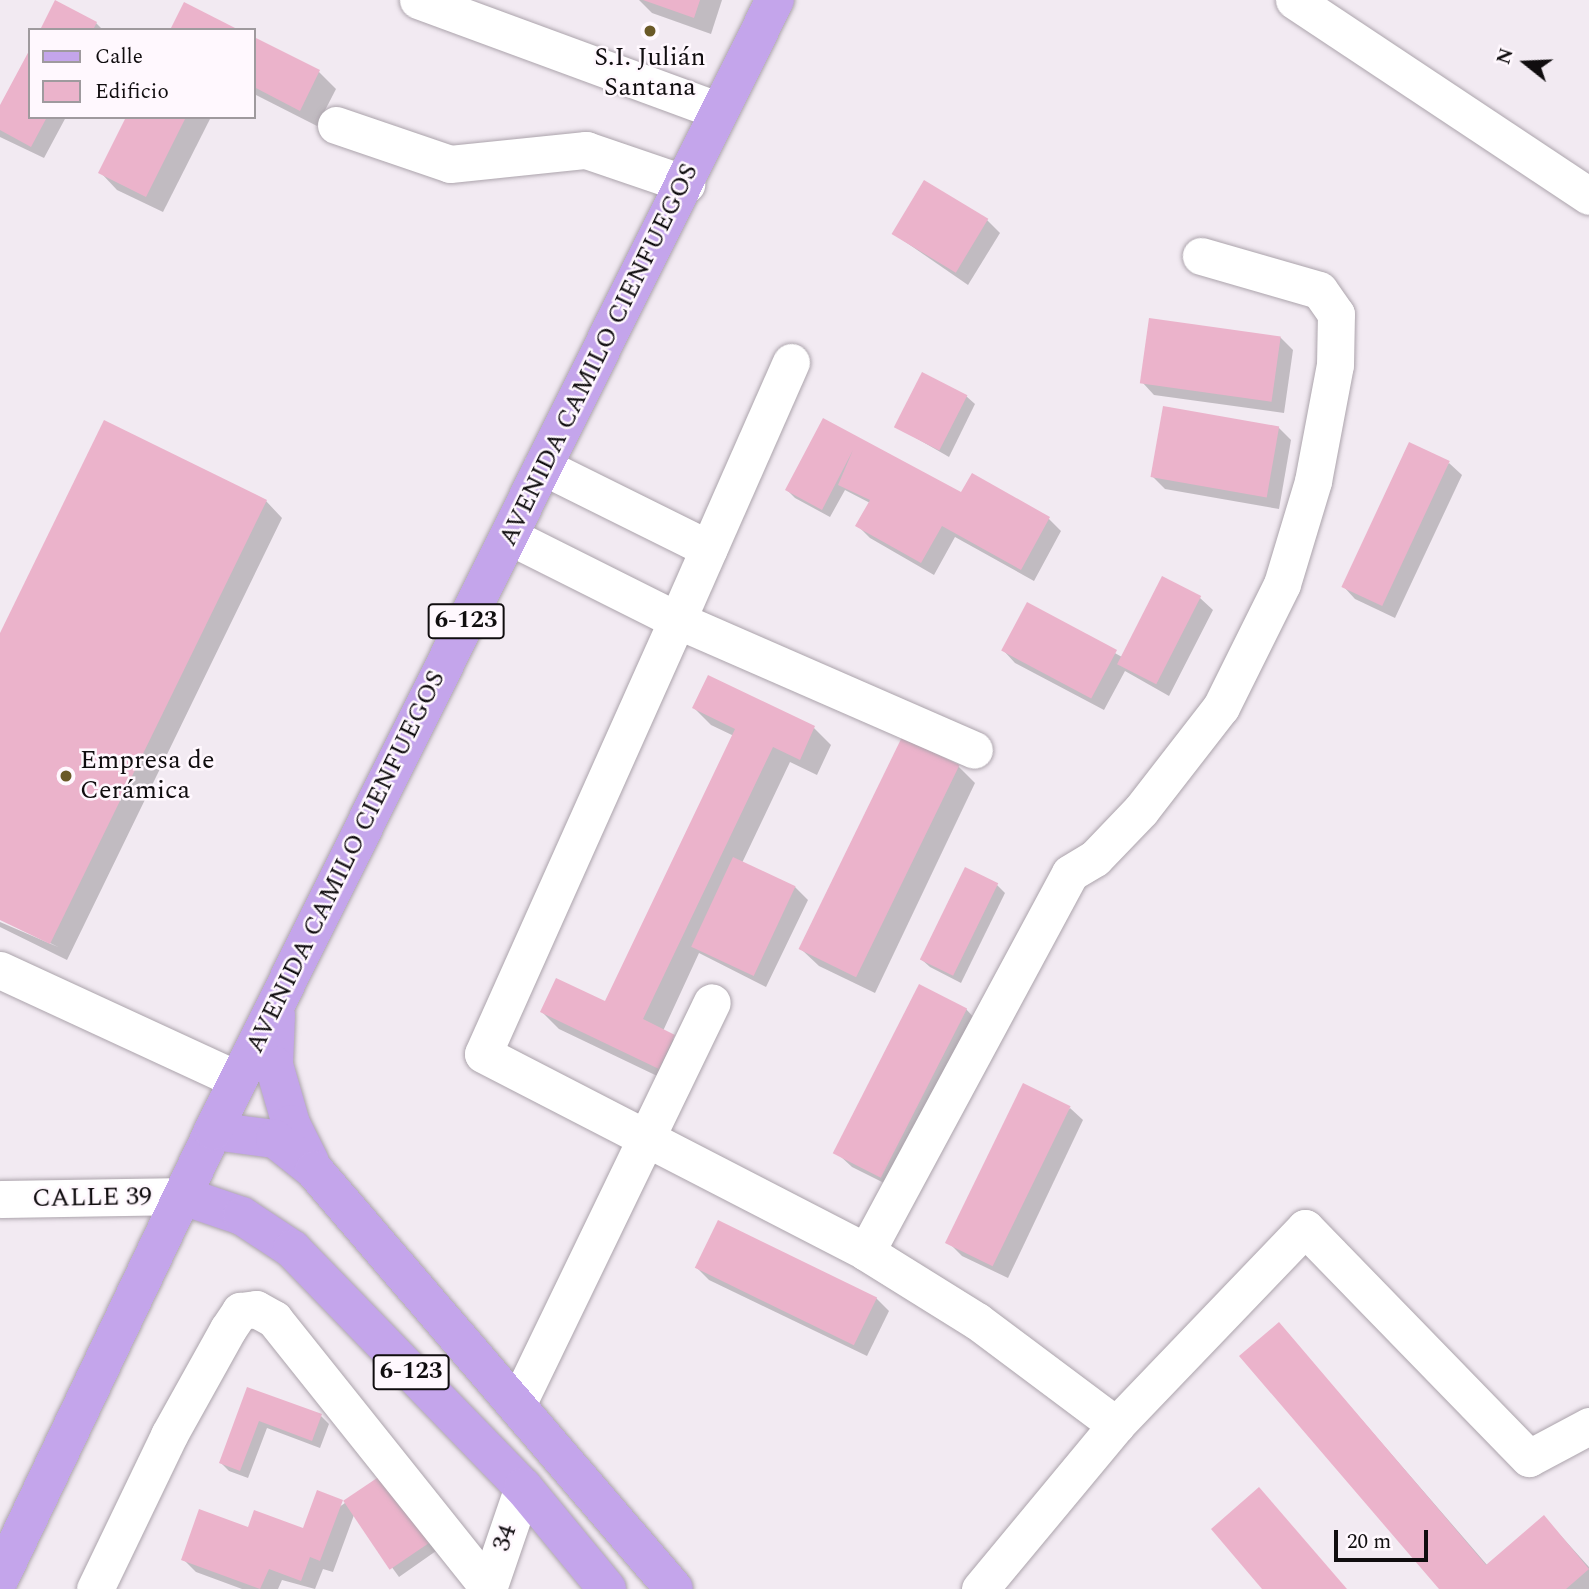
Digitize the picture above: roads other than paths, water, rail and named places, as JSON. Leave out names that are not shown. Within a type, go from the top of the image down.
[{"type":"main road","name":"AVENIDA CAMILO CIENFUEGOS","points":[[0,1578],[213,1130],[542,466],[686,184],[717,110],[775,0]]},
{"type":"main road","points":[[277,1001],[274,1065],[291,1124],[314,1170]]},
{"type":"main road","name":"6-123","points":[[213,1130],[247,1131],[275,1139],[314,1170],[518,1402],[674,1589]]},
{"type":"main road","name":"6-123","points":[[183,1196],[242,1216],[292,1249],[523,1487],[607,1589]]},
{"type":"street","points":[[418,0],[717,110]]},
{"type":"street","points":[[1294,0],[1589,195]]},
{"type":"street","points":[[336,125],[450,164],[586,150],[686,184]]},
{"type":"street","points":[[866,1252],[1070,873],[1095,858],[1141,810],[1221,707],[1282,584],[1312,481],[1335,365],[1336,314],[1319,290],[1201,256]]},
{"type":"street","points":[[791,362],[483,1054],[866,1252],[977,1321],[1116,1424]]},
{"type":"street","points":[[542,466],[709,549]]},
{"type":"street","points":[[509,536],[677,620],[974,750]]},
{"type":"street","points":[[0,970],[238,1080]]},
{"type":"street","points":[[518,1402],[712,1002]]},
{"type":"street","name":"CALLE 39","points":[[0,1199],[183,1196]]},
{"type":"street","points":[[980,1589],[1116,1424],[1305,1228],[1529,1458],[1589,1426]]},
{"type":"street","points":[[95,1589],[169,1436],[228,1329],[240,1311],[256,1309],[274,1320],[489,1588]]},
{"type":"street","name":"34","points":[[489,1588],[523,1487]]},
{"type":"place","name":"S.I. Julián Santana","points":[[650,31]]},
{"type":"place","name":"Empresa de Cerámica","points":[[66,776]]}]
